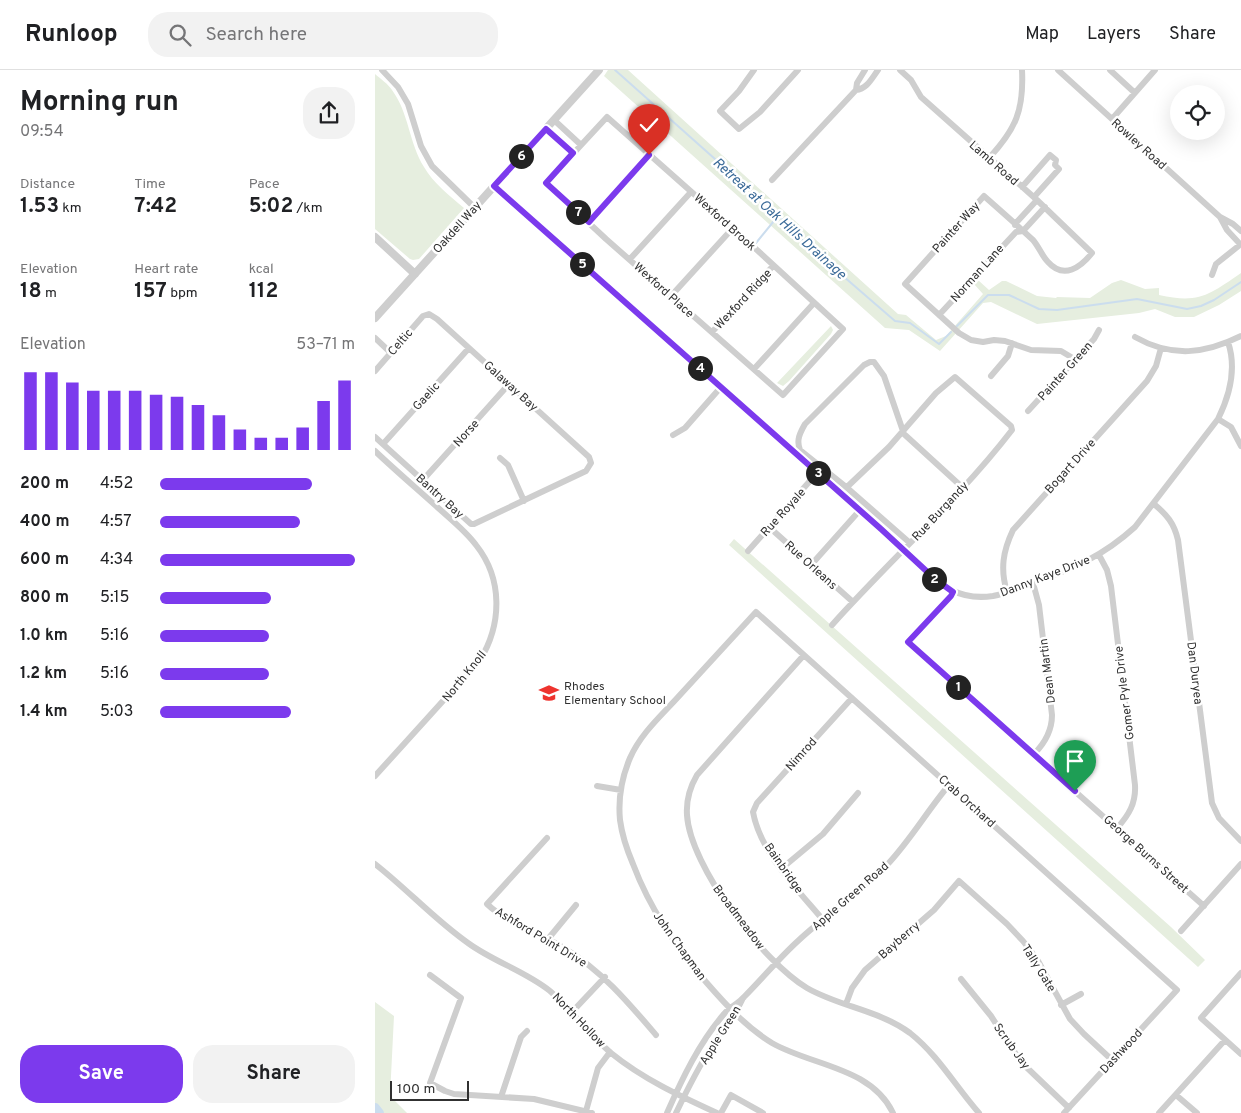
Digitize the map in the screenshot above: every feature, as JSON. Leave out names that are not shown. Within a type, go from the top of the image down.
[{"type":"street","points":[[382,70],[398,87],[406,100],[421,146],[432,166],[439,175],[475,208]]},
{"type":"street","name":"Oakdell Way","points":[[375,318],[599,70]]},
{"type":"street","points":[[754,70],[739,91],[720,111],[739,129],[760,112],[798,70]]},
{"type":"street","points":[[772,180],[856,90],[857,83],[865,70]]},
{"type":"street","points":[[856,90],[860,90],[868,85],[878,70]]},
{"type":"street","name":"Lamb Road","points":[[901,70],[911,80],[921,98],[1045,208],[1092,253]]},
{"type":"street","points":[[989,158],[1009,135],[1017,116],[1022,96],[1022,70]]},
{"type":"street","name":"Rowley Road","points":[[1058,70],[1220,217],[1241,231]]},
{"type":"street","points":[[1110,70],[1135,93]]},
{"type":"street","points":[[1112,119],[1155,70]]},
{"type":"street","name":"Wexford Brook","points":[[581,145],[607,117],[843,329],[783,395]]},
{"type":"street","points":[[546,129],[573,153],[581,145],[554,120]]},
{"type":"street","points":[[562,144],[570,135]]},
{"type":"street","name":"Wexford Place","points":[[573,153],[546,183],[783,395]]},
{"type":"street","points":[[589,222],[649,155]]},
{"type":"street","points":[[1015,224],[1059,169],[1055,165],[1056,160],[1050,155],[1021,187]]},
{"type":"street","name":"Danny Kaye Drive","points":[[494,186],[860,510],[935,579],[953,592],[967,596],[980,598],[993,596],[1070,570],[1099,555],[1135,528],[1218,419],[1227,401],[1232,382],[1232,359],[1228,342]]},
{"type":"street","points":[[629,259],[691,192]]},
{"type":"street","name":"Painter Way","points":[[1076,360],[1061,351],[1031,350],[994,337],[983,342],[971,340],[959,333],[905,284],[984,196],[1015,224],[1019,231],[1035,243],[1054,268],[1072,270],[1080,267],[1092,253]]},
{"type":"street","name":"Norman Lane","points":[[939,315],[1019,231],[1045,208]]},
{"type":"street","name":"Rowley Road","points":[[1220,217],[1227,230],[1241,244]]},
{"type":"street","points":[[671,296],[732,229]]},
{"type":"street","points":[[375,237],[415,274]]},
{"type":"street","points":[[1212,275],[1216,264],[1241,244]]},
{"type":"street","name":"Wexford Ridge","points":[[712,332],[773,266]]},
{"type":"street","points":[[754,369],[815,303]]},
{"type":"street","name":"Galaway Bay","points":[[427,314],[437,319],[589,456],[591,463]]},
{"type":"street","name":"Celtic","points":[[375,370],[423,316],[427,314]]},
{"type":"street","name":"Painter Green","points":[[1028,411],[1076,360],[1094,339],[1099,330]]},
{"type":"street","points":[[1135,337],[1161,348],[1187,352],[1200,351],[1241,336]]},
{"type":"street","points":[[375,338],[391,353]]},
{"type":"street","points":[[991,376],[1008,356],[1012,343]]},
{"type":"street","name":"Gaelic","points":[[383,444],[469,348]]},
{"type":"street","name":"Bogart Drive","points":[[1007,592],[1002,566],[1005,548],[1013,530],[1147,381],[1156,366],[1161,348]]},
{"type":"street","points":[[910,543],[800,450],[798,444],[799,435],[805,424],[864,365],[874,362],[884,376],[904,434],[962,487]]},
{"type":"street","name":"Rue Burgandy","points":[[832,625],[962,487],[1012,430],[1011,426],[955,377],[936,393],[903,430]]},
{"type":"street","name":"Norse","points":[[423,481],[509,384]]},
{"type":"street","points":[[673,435],[685,428],[721,387]]},
{"type":"street","points":[[1218,419],[1231,427],[1241,446]]},
{"type":"street","points":[[842,494],[889,447],[903,430]]},
{"type":"street","name":"Bantry Bay","points":[[375,437],[471,524],[525,501],[585,471],[591,463]]},
{"type":"street","name":"North Knoll","points":[[375,451],[459,527],[477,546],[492,574],[497,606],[491,637],[480,660],[375,776]]},
{"type":"street","points":[[500,458],[508,465],[525,501]]},
{"type":"street","name":"Rue Royale","points":[[748,551],[817,472]]},
{"type":"street","name":"Dan Duryea","points":[[1154,504],[1170,519],[1178,540],[1212,803],[1219,818],[1241,841]]},
{"type":"street","points":[[811,565],[860,510]]},
{"type":"street","name":"Rue Orleans","points":[[769,527],[853,602]]},
{"type":"street","name":"Gomer Pyle Drive","points":[[1099,555],[1107,570],[1111,586],[1135,785],[1133,805],[1129,814],[1117,828]]},
{"type":"street","name":"Dean Martin","points":[[1033,583],[1039,605],[1052,715],[1047,738],[1034,754]]},
{"type":"street","name":"George Burns Street","points":[[953,592],[908,642],[1204,906]]},
{"type":"street","name":"Crab Orchard","points":[[756,612],[1177,990]]},
{"type":"street","name":"John Chapman","points":[[756,612],[643,736],[630,758],[621,790],[619,810],[623,835],[646,895],[658,918],[672,940],[729,1009],[752,1030],[792,1053],[863,1080],[882,1096],[893,1113]]},
{"type":"street","name":"Broadmeadow","points":[[804,655],[702,768],[693,781],[687,801],[689,828],[709,875],[722,898],[737,919],[775,963],[793,979],[807,988],[889,1020],[920,1041],[931,1052],[960,1092],[979,1113]]},
{"type":"street","name":"Nimrod","points":[[753,812],[757,803],[852,698]]},
{"type":"street","name":"Apple Green Road","points":[[742,999],[775,963],[886,865],[949,785]]},
{"type":"street","points":[[597,786],[621,790]]},
{"type":"street","points":[[781,869],[823,834],[858,793]]},
{"type":"street","name":"Bainbridge","points":[[753,812],[761,835],[781,869],[823,920]]},
{"type":"street","name":"Ashford Point Drive","points":[[547,838],[487,904],[498,913],[573,953],[605,978],[656,1035]]},
{"type":"street","name":"North Hollow","points":[[375,864],[461,938],[490,957],[540,983],[572,1012],[610,1052],[649,1079],[717,1113]]},
{"type":"street","points":[[1181,931],[1241,864]]},
{"type":"street","name":"Bayberry","points":[[846,1004],[852,988],[865,970],[934,910],[959,881]]},
{"type":"street","name":"Tally Gate","points":[[959,881],[1023,940],[1037,959],[1061,1005],[1077,1027],[1113,1060]]},
{"type":"street","points":[[548,939],[576,905]]},
{"type":"street","points":[[1241,973],[1201,1018],[1241,1054]]},
{"type":"street","points":[[430,975],[461,998],[430,1083],[445,1091],[454,1094],[534,1099],[589,1112],[598,1068],[610,1052]]},
{"type":"street","points":[[572,1012],[605,978]]},
{"type":"street","name":"Scrub Jay","points":[[961,979],[991,1016],[1021,1062],[1067,1111]]},
{"type":"street","name":"Dashwood","points":[[1067,1111],[1177,990]]},
{"type":"street","points":[[1061,1005],[1081,994]]},
{"type":"street","name":"Apple Green","points":[[667,1113],[697,1054],[729,1009],[742,999]]},
{"type":"street","name":"Apple Green","points":[[676,1113],[713,1046],[735,1014],[742,999]]},
{"type":"street","points":[[501,1097],[521,1037],[527,1031]]},
{"type":"street","points":[[1159,1113],[1225,1040]]},
{"type":"street","points":[[721,1113],[731,1095],[763,1113]]},
{"type":"street","points":[[1176,1095],[1197,1113]]},
{"type":"green space","points":[[608,70],[628,70],[898,314],[906,315],[936,340],[946,336],[983,294],[974,284],[978,280],[989,290],[1002,281],[1006,281],[1037,296],[1090,298],[1112,283],[1121,280],[1145,289],[1159,288],[1159,295],[1173,298],[1194,298],[1212,292],[1241,273],[1241,291],[1219,305],[1194,317],[1175,317],[1155,309],[1139,313],[1037,324],[991,302],[983,303],[940,351],[909,330],[885,328],[604,76]]},
{"type":"green space","points":[[375,74],[389,86],[398,99],[419,158],[428,173],[442,189],[464,208],[419,259],[410,259],[375,229]]},
{"type":"green space","points":[[831,326],[833,330],[831,334],[789,381],[783,386],[777,383]]},
{"type":"green space","points":[[734,539],[1171,927],[1205,960],[1198,967],[729,545]]},
{"type":"green space","points":[[375,1002],[394,1016],[390,1096],[407,1113],[375,1113]]},
{"type":"waterway","name":"Retreat at Oak Hills Drainage","points":[[615,70],[779,216],[806,244],[895,321],[910,323],[939,344],[951,332]]},
{"type":"waterway","points":[[756,243],[778,216]]},
{"type":"waterway","points":[[957,326],[988,295],[1009,295],[1039,309],[1057,310],[1137,299],[1187,309],[1201,306],[1214,300],[1241,282]]},
{"type":"waterway","points":[[375,1108],[379,1113]]},
{"type":"place","name":"Rhodes Elementary School","points":[[549,693]]},
{"type":"route","points":[[649,155],[589,222],[546,183],[573,153],[546,129],[494,186],[935,579],[953,592],[908,642],[1075,791]]}]
